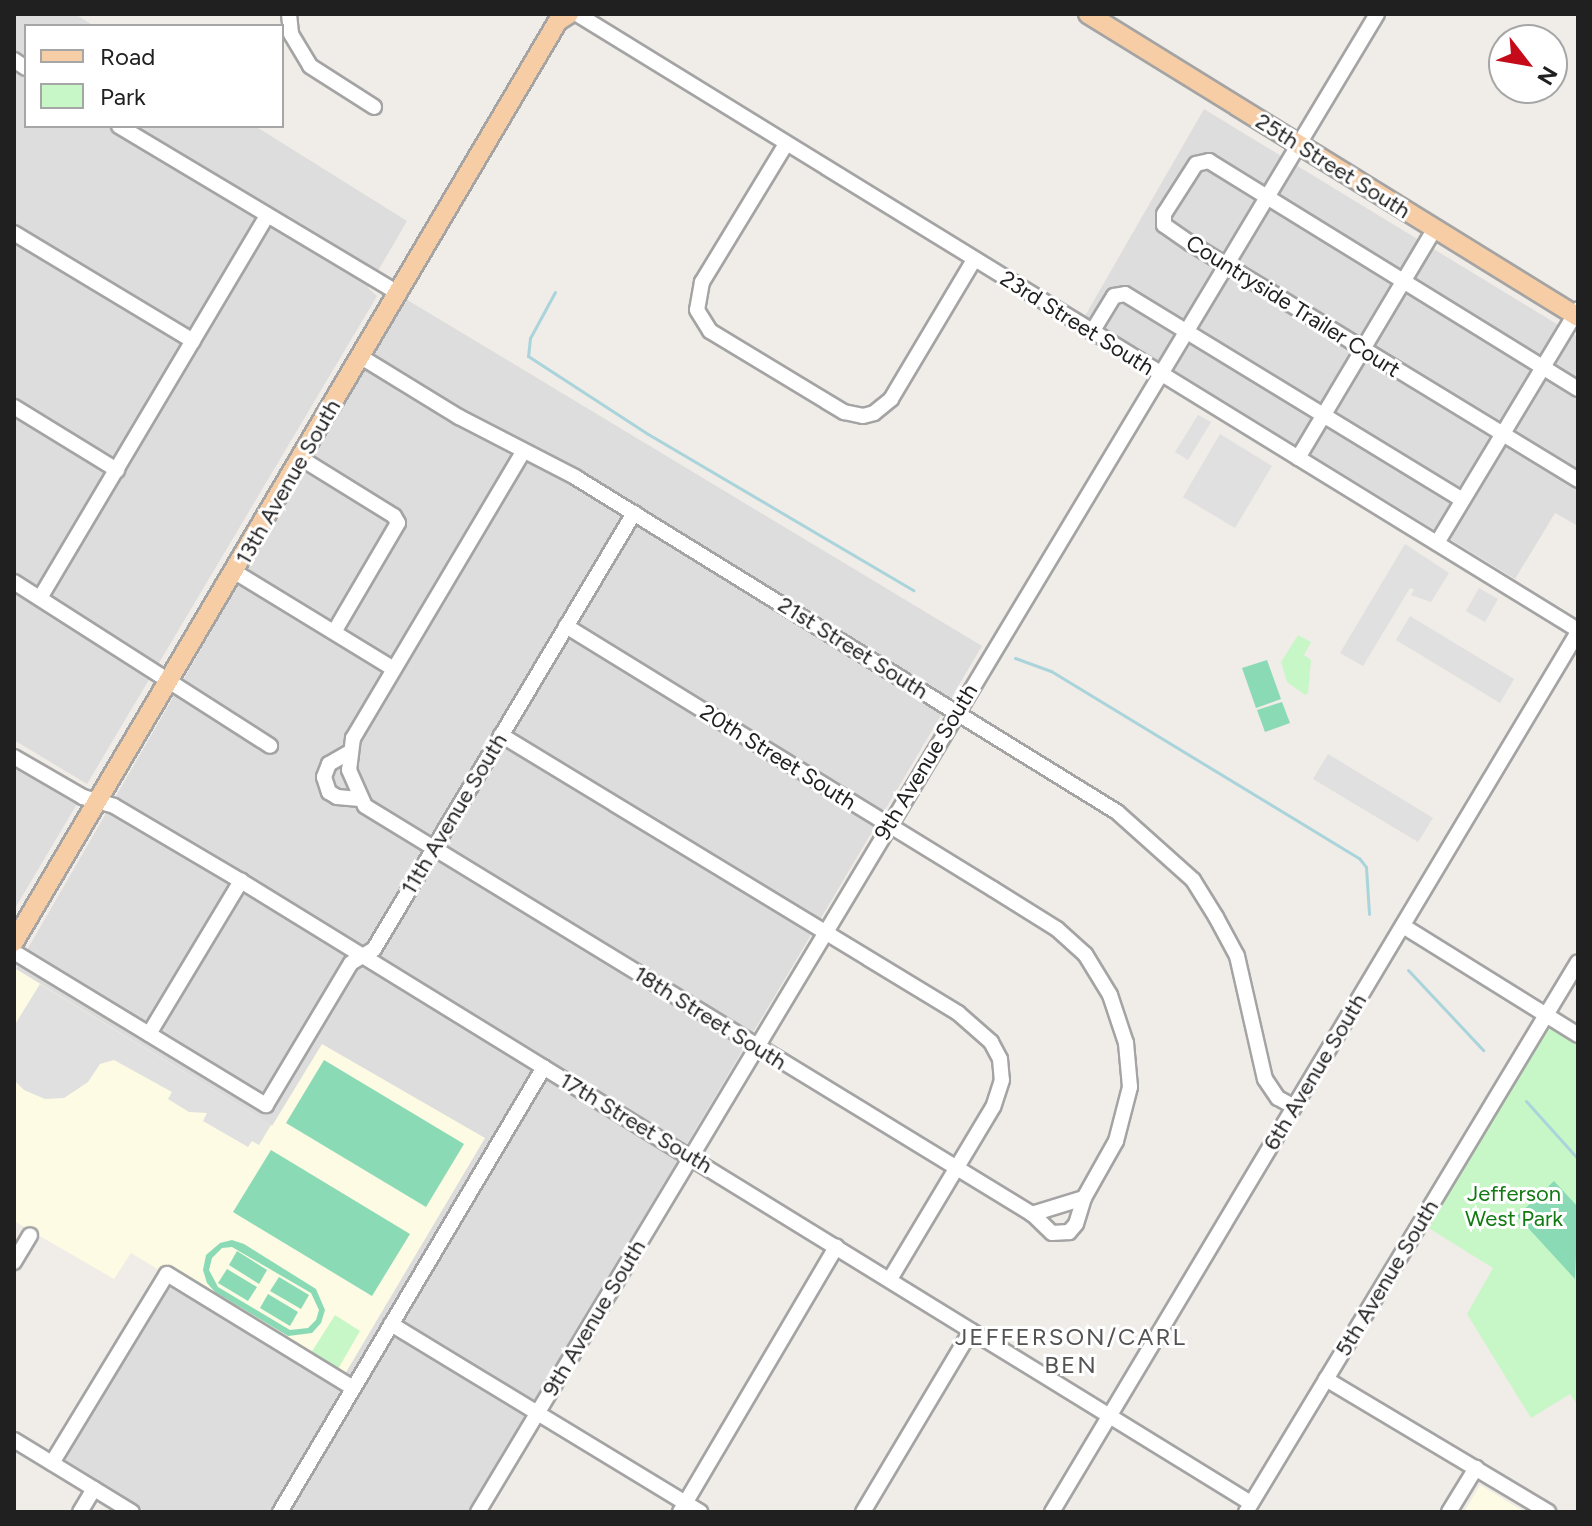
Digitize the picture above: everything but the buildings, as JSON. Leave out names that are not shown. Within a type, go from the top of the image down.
[{"type":"main road","name":"25th Street South","points":[[1088,14],[1434,230],[1577,314]]},
{"type":"main road","name":"13th Avenue South","points":[[14,942],[562,16]]},
{"type":"street","points":[[289,14],[299,52],[310,66],[374,107]]},
{"type":"street","name":"23rd Street South","points":[[577,14],[782,149],[974,260],[1578,631]]},
{"type":"street","name":"9th Avenue South","points":[[478,1512],[1377,14]]},
{"type":"street","points":[[122,128],[398,293]]},
{"type":"street","points":[[782,149],[702,282],[696,302],[699,317],[710,331],[844,412],[863,416],[874,413],[891,399],[974,260]]},
{"type":"street","name":"Countryside Trailer Court","points":[[1578,389],[1209,161],[1200,161],[1164,214],[1164,225],[1578,480]]},
{"type":"street","points":[[40,598],[267,216]]},
{"type":"street","points":[[1298,458],[1434,230]]},
{"type":"street","points":[[14,233],[193,341]]},
{"type":"street","points":[[1092,332],[1114,296],[1125,294],[1462,500]]},
{"type":"street","points":[[1437,543],[1577,314]]},
{"type":"street","name":"21st Street South","points":[[361,357],[523,452],[575,477],[1117,812],[1193,880],[1237,956],[1265,1079],[1278,1098],[1294,1107]]},
{"type":"street","points":[[14,407],[117,470]]},
{"type":"street","points":[[360,799],[337,797],[329,792],[324,777],[329,764],[348,753],[394,669],[523,452]]},
{"type":"street","points":[[302,459],[394,516],[398,523],[334,632]]},
{"type":"street","name":"11th Avenue South","points":[[149,1034],[266,1105],[351,963],[374,949],[634,513]]},
{"type":"street","points":[[235,572],[394,669]]},
{"type":"street","points":[[14,582],[170,679],[183,692],[270,746]]},
{"type":"street","name":"20th Street South","points":[[566,626],[1057,929],[1085,954],[1110,995],[1126,1043],[1130,1087],[1116,1141],[1084,1198]]},
{"type":"street","name":"6th Avenue South","points":[[1052,1512],[1578,631]]},
{"type":"street","points":[[501,735],[958,1013],[991,1042],[1000,1059],[1002,1080],[993,1107],[890,1279]]},
{"type":"street","name":"18th Street South","points":[[348,753],[353,783],[365,806],[1032,1214],[1052,1233],[1069,1232],[1076,1224],[1084,1198]]},
{"type":"street","name":"17th Street South","points":[[14,757],[83,797],[114,806],[241,881],[1109,1415],[1248,1508]]},
{"type":"street","points":[[14,952],[149,1034],[241,881]]},
{"type":"street","points":[[1403,926],[1578,1035]]},
{"type":"street","name":"5th Avenue South","points":[[1248,1508],[1578,962]]},
{"type":"street","points":[[280,1512],[544,1067]]},
{"type":"street","points":[[1032,1214],[1084,1198]]},
{"type":"street","points":[[14,1262],[30,1235]]},
{"type":"street","points":[[683,1508],[836,1247]]},
{"type":"street","points":[[52,1463],[167,1274],[353,1388]]},
{"type":"street","points":[[391,1324],[538,1412],[683,1508],[700,1512]]},
{"type":"street","points":[[863,1512],[971,1331]]},
{"type":"street","points":[[1326,1379],[1548,1512]]},
{"type":"street","points":[[14,1440],[132,1512]]},
{"type":"street","points":[[1449,1512],[1476,1468]]},
{"type":"street","points":[[80,1512],[94,1489]]},
{"type":"shaded area","points":[[14,14],[75,14],[91,24],[24,24],[24,128],[258,128],[407,221],[368,288],[377,296],[87,784],[14,740]]},
{"type":"shaded area","points":[[1204,109],[1578,337],[1578,526],[1555,513],[1515,579],[1085,316]]},
{"type":"shaded area","points":[[404,298],[982,646],[469,1512],[146,1512],[64,1462],[172,1278],[273,1126],[16,969]]},
{"type":"shaded area","points":[[1198,415],[1211,422],[1188,460],[1175,452]]},
{"type":"shaded area","points":[[1220,434],[1272,466],[1235,528],[1183,497]]},
{"type":"shaded area","points":[[1405,544],[1449,573],[1431,602],[1411,595],[1414,590],[1410,588],[1363,666],[1340,653]]},
{"type":"shaded area","points":[[1479,588],[1498,599],[1485,622],[1466,611]]},
{"type":"shaded area","points":[[1410,616],[1514,679],[1500,703],[1396,640]]},
{"type":"shaded area","points":[[1328,754],[1433,818],[1418,842],[1313,779]]},
{"type":"shaded area","points":[[14,765],[77,804],[14,910]]},
{"type":"shaded area","points":[[16,969],[272,1126],[322,1044],[485,1138],[345,1374],[177,1272],[172,1278],[131,1253],[114,1279],[14,1221]]},
{"type":"shaded area","points":[[40,984],[271,1125],[259,1145],[252,1141],[248,1147],[203,1121],[207,1113],[189,1112],[168,1099],[172,1092],[114,1060],[100,1064],[88,1082],[64,1098],[45,1099],[24,1090],[14,1080],[14,1026]]},
{"type":"shaded area","points":[[1480,1485],[1525,1512],[1464,1512]]},
{"type":"green space","points":[[1298,635],[1311,642],[1304,655],[1311,660],[1308,693],[1305,695],[1287,682],[1281,662]]},
{"type":"green space","points":[[1267,660],[1281,699],[1256,708],[1242,668]]},
{"type":"green space","points":[[1282,702],[1290,723],[1265,732],[1257,710]]},
{"type":"green space","name":"Jefferson West Park","points":[[1550,1022],[1578,1043],[1578,1406],[1570,1394],[1531,1418],[1467,1314],[1493,1268],[1427,1227]]},
{"type":"green space","points":[[324,1060],[464,1144],[426,1207],[286,1123]]},
{"type":"green space","points":[[271,1150],[410,1234],[372,1296],[233,1212]]},
{"type":"green space","points":[[1554,1181],[1578,1207],[1575,1279],[1517,1216]]},
{"type":"green space","points":[[232,1240],[244,1244],[316,1289],[325,1310],[321,1323],[312,1333],[288,1336],[215,1292],[207,1283],[203,1270],[206,1255],[220,1243]],"holes":[[[232,1247],[311,1293],[319,1310],[316,1320],[308,1328],[290,1330],[218,1287],[209,1270],[212,1258],[222,1248]]]},
{"type":"green space","points":[[237,1251],[267,1270],[259,1284],[229,1265]]},
{"type":"green space","points":[[227,1269],[257,1287],[248,1301],[218,1283]]},
{"type":"green space","points":[[279,1277],[309,1295],[301,1309],[270,1291]]},
{"type":"green space","points":[[268,1294],[298,1312],[290,1326],[260,1308]]},
{"type":"green space","points":[[335,1315],[360,1331],[338,1369],[311,1353]]},
{"type":"waterway","points":[[555,292],[530,338],[528,356],[648,434],[913,590]]},
{"type":"waterway","points":[[1015,658],[1051,671],[1359,858],[1366,867],[1369,914]]},
{"type":"waterway","points":[[1408,970],[1483,1050]]},
{"type":"waterway","points":[[1526,1101],[1578,1159]]},
{"type":"district","name":"JEFFERSON/CARL BEN","points":[[1071,1351]]}]
